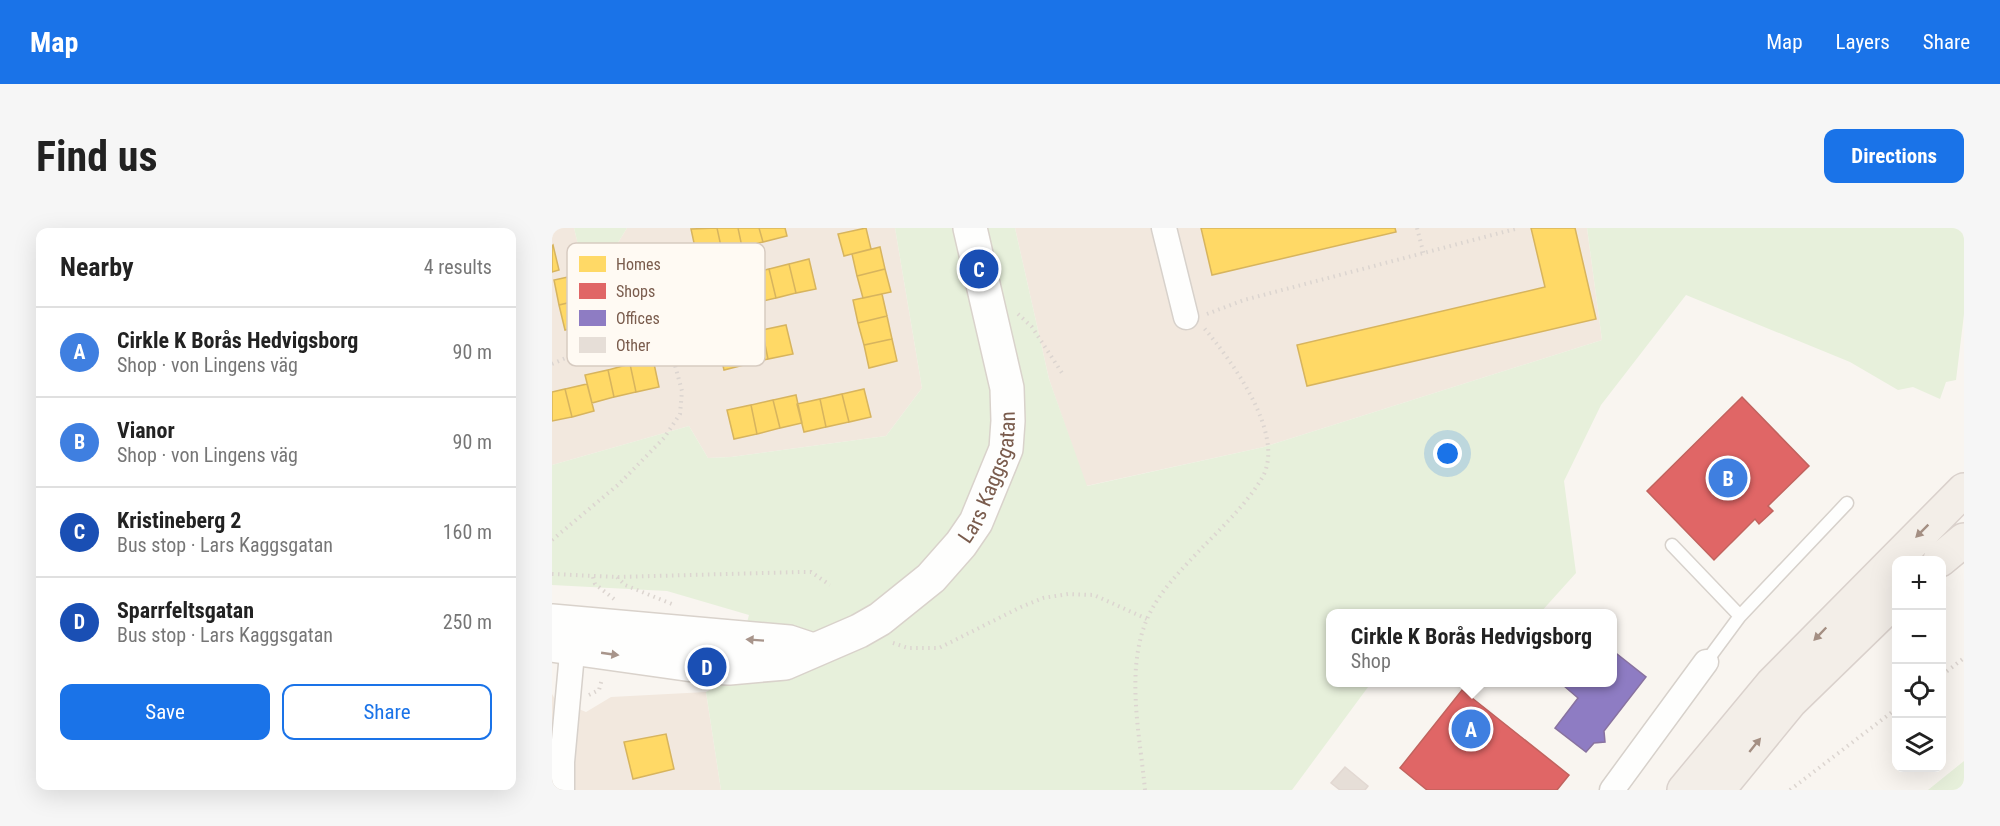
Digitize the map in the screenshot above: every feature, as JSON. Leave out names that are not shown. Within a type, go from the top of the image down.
[{"type":"main road","points":[[1684,790],[1772,684],[1964,490]]},
{"type":"main road","points":[[1946,556],[1964,540]]},
{"type":"main road","points":[[1718,790],[1790,702],[1892,603]]},
{"type":"street","name":"Lars Kaggsgatan","points":[[563,635],[789,642],[813,650],[880,619],[931,578],[966,537],[991,490],[1006,449],[1008,421],[1006,388],[970,228]]},
{"type":"street","points":[[1164,228],[1186,317]]},
{"type":"street","points":[[562,790],[563,635]]},
{"type":"street","points":[[1612,790],[1706,662]]},
{"type":"lane","points":[[1706,662],[1740,616],[1847,503]]},
{"type":"lane","points":[[1672,545],[1740,616]]},
{"type":"path","points":[[1417,228],[1424,255]]},
{"type":"path","points":[[1186,317],[1218,312],[1244,300],[1424,255],[1520,228]]},
{"type":"path","points":[[1013,306],[1032,327],[1064,376]]},
{"type":"path","points":[[1145,790],[1136,691],[1137,656],[1147,619],[1163,590],[1238,510],[1263,476],[1268,452],[1262,420],[1245,384],[1204,327],[1186,317]]},
{"type":"path","points":[[552,364],[567,357]]},
{"type":"path","points":[[552,540],[619,484],[664,438],[680,414],[682,391],[675,366]]},
{"type":"path","points":[[552,574],[617,577],[811,572],[830,585]]},
{"type":"path","points":[[617,577],[624,585],[676,606]]},
{"type":"path","points":[[889,641],[908,648],[939,648],[1028,604],[1043,598],[1068,594],[1094,595],[1147,619]]},
{"type":"path","points":[[1946,671],[1964,658]]},
{"type":"path","points":[[1790,790],[1892,713]]},
{"type":"shaded area","points":[[552,228],[574,228],[578,243],[567,243],[567,366],[765,366],[765,243],[618,243],[627,228],[895,228],[922,388],[886,436],[731,457],[708,458],[689,426],[552,465]]},
{"type":"shaded area","points":[[1015,228],[1587,228],[1602,340],[1264,447],[1086,486],[1049,379]]},
{"type":"shaded area","points":[[706,692],[721,790],[552,790],[552,694],[555,699],[586,712],[611,697]]},
{"type":"green space","points":[[574,228],[627,228],[618,243],[578,243]]},
{"type":"green space","points":[[895,228],[1015,228],[1049,379],[1087,486],[1264,447],[1602,340],[1587,228],[1964,228],[1964,314],[1956,380],[1946,382],[1940,399],[1913,387],[1898,390],[1850,362],[1686,295],[1601,405],[1564,481],[1576,573],[1544,609],[1326,609],[1326,687],[1368,687],[1292,790],[721,790],[706,692],[732,678],[749,615],[667,591],[552,585],[552,465],[689,426],[708,458],[731,457],[886,436],[922,388]]},
{"type":"green space","points":[[1964,761],[1964,790],[1928,790]]},
{"type":"building: Homes","points":[[717,228],[720,243],[694,243],[691,229]]},
{"type":"building: Homes","points":[[717,228],[738,228],[741,243],[720,243]]},
{"type":"building: Homes","points":[[738,228],[759,228],[763,242],[741,243]]},
{"type":"building: Homes","points":[[759,228],[785,228],[787,236],[763,242]]},
{"type":"building: Homes","points":[[866,228],[871,249],[844,256],[838,234]]},
{"type":"building: Homes","points":[[1201,228],[1395,228],[1396,232],[1212,275]]},
{"type":"building: Homes","points":[[1531,228],[1575,228],[1596,319],[1307,386],[1297,345],[1545,287]]},
{"type":"building: Homes","points":[[552,246],[559,270],[552,272]]},
{"type":"building: Homes","points":[[880,247],[885,269],[857,276],[852,254]]},
{"type":"building: Homes","points":[[809,259],[816,289],[796,293],[789,264]]},
{"type":"building: Homes","points":[[789,264],[796,293],[776,298],[769,269]]},
{"type":"building: Homes","points":[[769,269],[776,298],[765,301],[765,270]]},
{"type":"building: Homes","points":[[885,269],[891,292],[863,298],[857,276]]},
{"type":"building: Homes","points":[[567,277],[567,303],[559,305],[554,280]]},
{"type":"building: Homes","points":[[882,294],[887,316],[858,323],[853,300]]},
{"type":"building: Homes","points":[[567,303],[567,330],[565,330],[559,305]]},
{"type":"building: Homes","points":[[887,316],[892,339],[864,345],[858,323]]},
{"type":"building: Homes","points":[[786,325],[793,354],[768,359],[765,329]]},
{"type":"building: Homes","points":[[892,339],[897,361],[869,368],[864,345]]},
{"type":"building: Homes","points":[[765,344],[768,359],[765,360]]},
{"type":"building: Homes","points":[[630,366],[654,366],[659,387],[636,392]]},
{"type":"building: Homes","points":[[630,366],[636,392],[614,397],[608,370]]},
{"type":"building: Homes","points":[[723,366],[740,366],[724,370]]},
{"type":"building: Homes","points":[[608,370],[614,397],[592,403],[585,375]]},
{"type":"building: Homes","points":[[587,384],[594,411],[572,417],[565,389]]},
{"type":"building: Homes","points":[[565,389],[572,417],[552,421],[552,392]]},
{"type":"building: Homes","points":[[864,389],[871,417],[849,422],[842,394]]},
{"type":"building: Homes","points":[[842,394],[849,422],[826,427],[820,399]]},
{"type":"building: Homes","points":[[796,395],[802,423],[780,428],[773,400]]},
{"type":"building: Homes","points":[[820,399],[826,427],[804,432],[797,404]]},
{"type":"building: Homes","points":[[773,400],[780,428],[757,434],[751,405]]},
{"type":"building: Homes","points":[[751,405],[757,434],[734,439],[727,410]]},
{"type":"building: Homes","points":[[666,734],[674,769],[633,779],[624,742]]},
{"type":"building: Shops","points":[[1742,397],[1809,466],[1768,506],[1773,511],[1759,524],[1755,519],[1714,560],[1647,491]]},
{"type":"building: Shops","points":[[1462,690],[1569,775],[1557,790],[1427,790],[1400,768]]},
{"type":"building: Offices","points":[[1617,654],[1646,677],[1604,731],[1605,742],[1594,743],[1586,752],[1555,728],[1578,698],[1565,687],[1617,687]]},
{"type":"building: Other","points":[[1345,767],[1368,786],[1365,790],[1340,790],[1331,783]]},
{"type":"place","name":"Kristineberg 2","points":[[979,269]]},
{"type":"place","name":"Vianor","points":[[1728,478]]},
{"type":"place","name":"Sparrfeltsgatan","points":[[707,667]]},
{"type":"place","name":"Cirkle K Borås Hedvigsborg","points":[[1471,729]]}]
